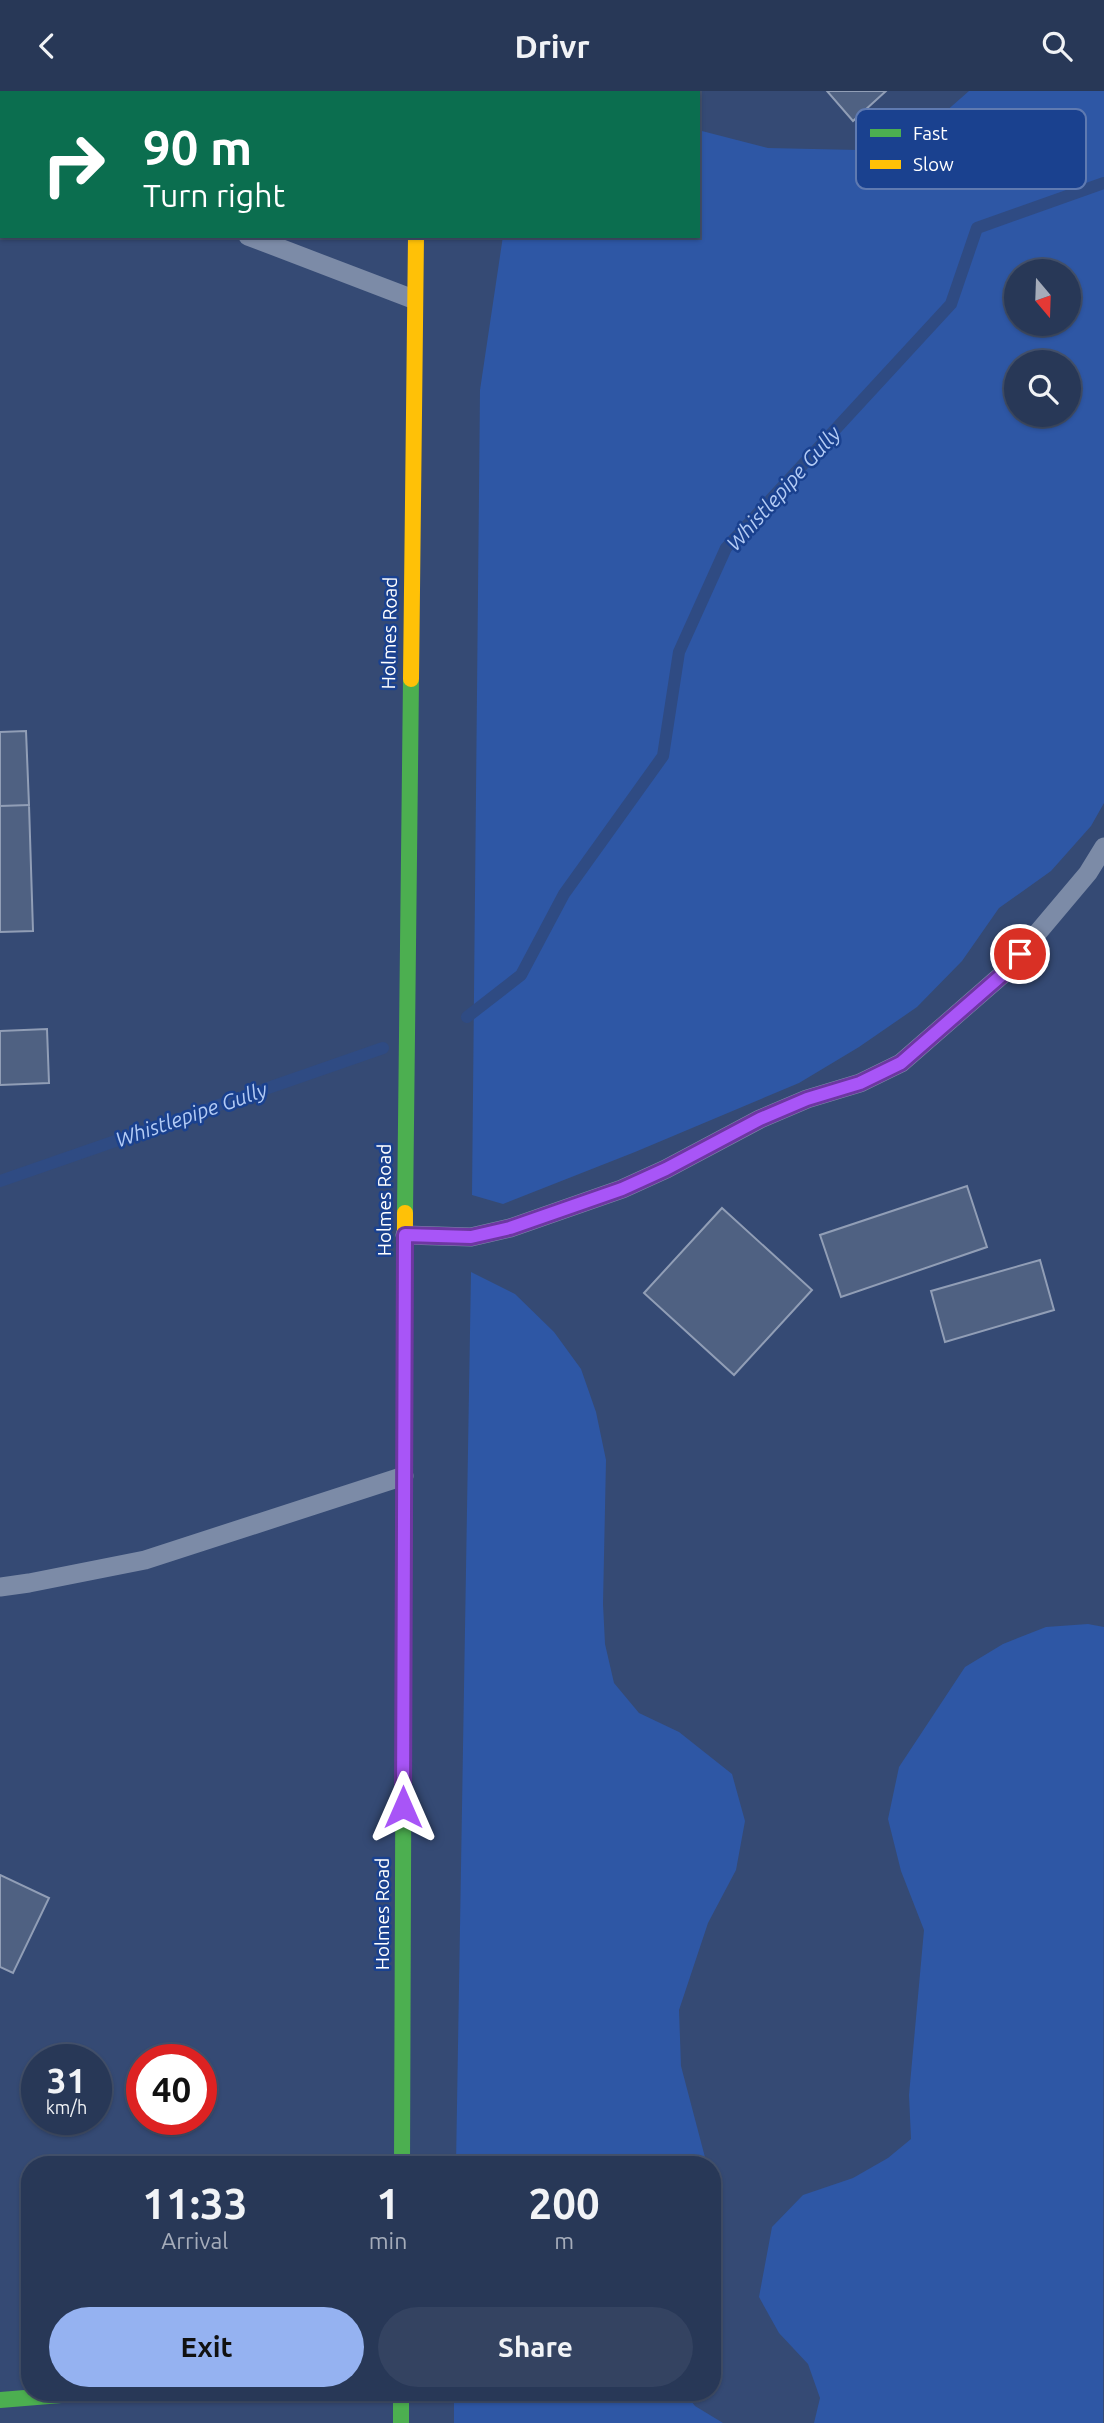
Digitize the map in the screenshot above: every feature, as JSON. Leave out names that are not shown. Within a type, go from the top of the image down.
[{"type":"street","name":"Holmes Road","points":[[402,2156],[405,1235],[416,238]]},
{"type":"street","points":[[0,2400],[21,2398]]},
{"type":"street","points":[[401,2401],[401,2423]]},
{"type":"lane","points":[[253,238],[414,299]]},
{"type":"lane","points":[[405,1235],[471,1237],[510,1228],[622,1189],[760,1119],[807,1099],[860,1083],[901,1063],[1003,974],[1087,873],[1104,847]]},
{"type":"lane","points":[[0,1587],[145,1560],[404,1476]]},
{"type":"shaded area","points":[[969,91],[1104,91],[1104,803],[1091,826],[1051,871],[999,908],[962,961],[917,1007],[859,1047],[799,1083],[503,1204],[472,1195],[480,390],[503,238],[700,238],[700,131],[768,148],[856,150],[856,189],[1086,189],[1086,109],[949,109]]},
{"type":"shaded area","points":[[471,1272],[515,1294],[554,1332],[581,1369],[596,1412],[606,1460],[603,1604],[605,1644],[614,1683],[639,1713],[679,1732],[732,1774],[745,1821],[736,1870],[708,1923],[679,2010],[681,2066],[705,2156],[456,2156]]},
{"type":"shaded area","points":[[1088,1624],[1104,1627],[1103,2423],[814,2423],[820,2398],[808,2364],[779,2333],[759,2297],[772,2227],[803,2195],[853,2178],[888,2158],[911,2139],[909,2095],[924,1930],[901,1871],[888,1819],[899,1767],[965,1667],[1003,1644],[1046,1627]]},
{"type":"shaded area","points":[[454,2401],[691,2401],[723,2423],[454,2423]]},
{"type":"building","points":[[827,91],[886,91],[866,109],[856,109],[856,118],[853,121]]},
{"type":"building","points":[[26,731],[29,805],[0,806],[0,732]]},
{"type":"building","points":[[29,805],[33,931],[0,932],[0,806]]},
{"type":"building","points":[[47,1029],[49,1083],[0,1085],[0,1031]]},
{"type":"building","points":[[967,1186],[987,1247],[841,1297],[820,1235]]},
{"type":"building","points":[[722,1208],[812,1290],[734,1375],[644,1293]]},
{"type":"building","points":[[1040,1260],[1054,1310],[945,1342],[931,1291]]},
{"type":"building","points":[[0,1875],[49,1898],[13,1973],[0,1967]]},
{"type":"waterway","name":"Whistlepipe Gully","points":[[467,1017],[521,975],[564,894],[663,756],[679,652],[726,548],[951,304],[977,228],[1104,183]]},
{"type":"waterway","name":"Whistlepipe Gully","points":[[0,1181],[383,1048]]},
{"type":"traffic: fast","points":[[405,1213],[411,679]]},
{"type":"traffic: fast","points":[[402,2156],[404,1595]]},
{"type":"traffic: fast","points":[[0,2400],[21,2398]]},
{"type":"traffic: fast","points":[[401,2401],[401,2423]]},
{"type":"traffic: slow","points":[[411,679],[416,238]]},
{"type":"traffic: slow","points":[[404,1595],[405,1213]]},
{"type":"route","points":[[403,1807],[405,1235],[471,1237],[510,1228],[622,1189],[760,1119],[807,1099],[860,1083],[901,1063],[1003,974],[1020,954]]}]
